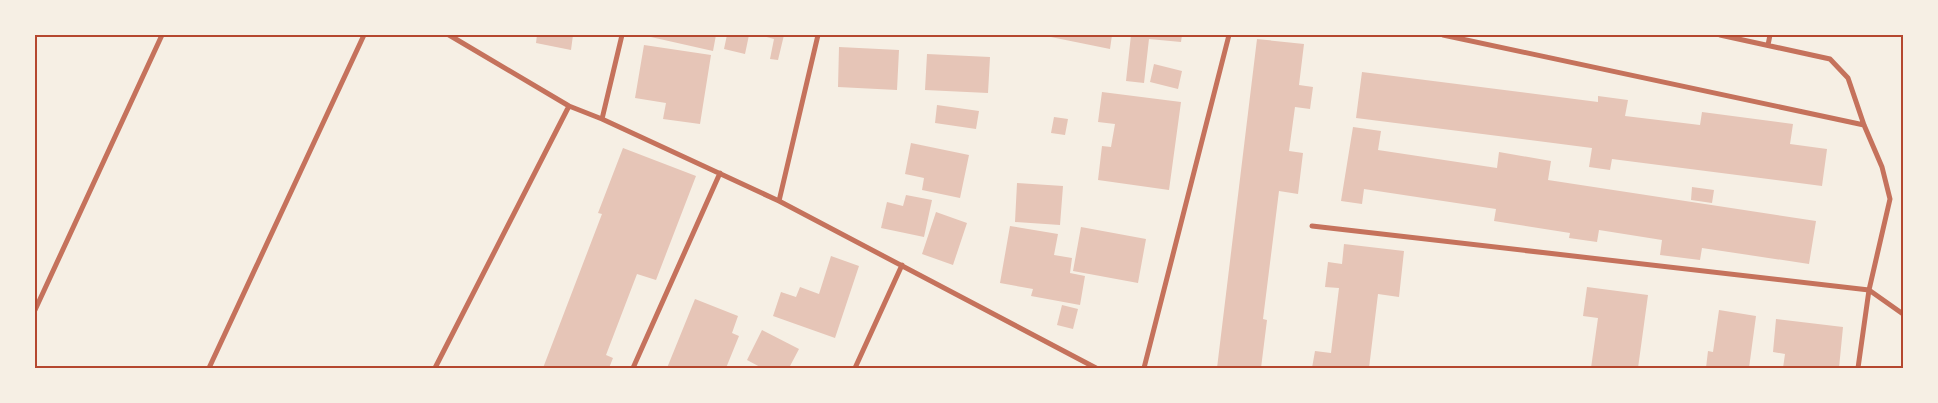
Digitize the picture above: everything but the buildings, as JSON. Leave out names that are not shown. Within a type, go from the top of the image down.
[{"type":"street","points":[[35,310],[162,35]]},
{"type":"street","points":[[209,368],[364,35]]},
{"type":"street","points":[[448,35],[569,106],[602,119],[779,201],[1088,366],[1096,368]]},
{"type":"street","points":[[602,119],[622,35]]},
{"type":"street","points":[[779,201],[818,35]]},
{"type":"street","points":[[1144,368],[1229,35]]},
{"type":"street","points":[[1443,35],[1864,126]]},
{"type":"street","points":[[1720,35],[1830,59],[1848,78],[1864,126],[1882,167],[1890,199],[1869,290],[1858,368]]},
{"type":"street","points":[[1768,45],[1770,35]]},
{"type":"street","points":[[435,368],[569,106]]},
{"type":"street","points":[[633,368],[720,173]]},
{"type":"street","points":[[1312,226],[1869,290],[1903,314]]},
{"type":"street","points":[[855,368],[902,265]]}]
